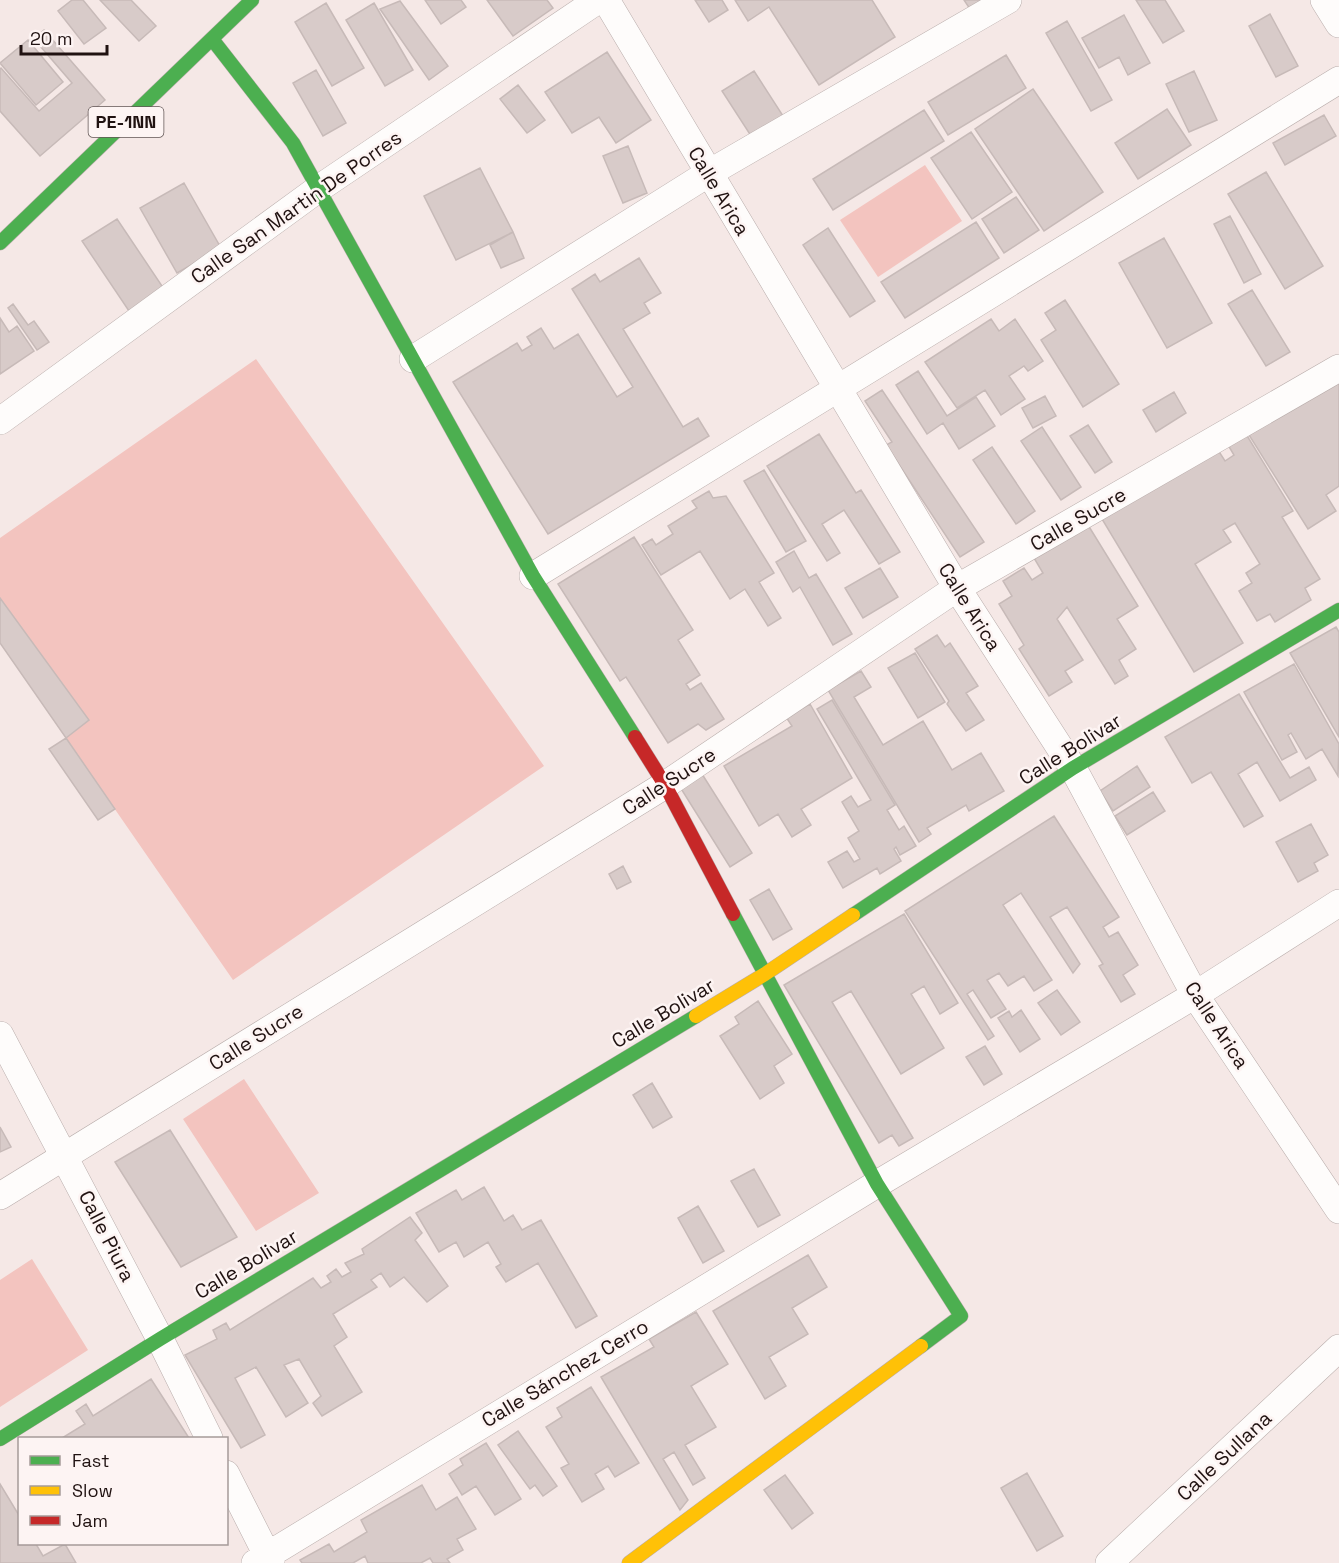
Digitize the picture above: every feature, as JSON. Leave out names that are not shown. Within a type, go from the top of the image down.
[{"type":"main road","name":"PE-1NN","points":[[0,243],[252,0]]},
{"type":"main road","points":[[212,39],[293,143],[533,576],[665,785],[877,1184],[961,1316],[629,1563]]},
{"type":"main road","name":"Calle Bolivar","points":[[0,1439],[160,1339],[765,974],[1073,768],[1339,610]]},
{"type":"street","name":"Calle San Martin De Porres","points":[[0,421],[318,189],[598,0]]},
{"type":"street","name":"Calle Arica","points":[[606,0],[957,588],[1073,768],[1195,995],[1339,1210]]},
{"type":"street","points":[[412,359],[709,173],[1008,0]]},
{"type":"street","points":[[1324,0],[1339,24]]},
{"type":"street","points":[[533,576],[1339,80]]},
{"type":"street","name":"Calle Sucre","points":[[0,1196],[665,785],[957,588],[1339,368]]},
{"type":"street","name":"Calle Sánchez Cerro","points":[[264,1560],[877,1184],[1195,995],[1339,903]]},
{"type":"street","name":"Calle Piura","points":[[0,1035],[65,1155],[209,1437]]},
{"type":"street","name":"Calle Sullana","points":[[1109,1563],[1339,1348]]},
{"type":"street","points":[[228,1479],[264,1560]]},
{"type":"shaded area","points":[[925,165],[962,221],[878,277],[840,220]]},
{"type":"shaded area","points":[[256,359],[544,766],[233,980],[0,643],[0,538]]},
{"type":"shaded area","points":[[244,1079],[319,1193],[256,1231],[183,1119]]},
{"type":"shaded area","points":[[32,1259],[88,1350],[0,1407],[0,1280]]},
{"type":"building","points":[[72,0],[83,0],[106,28],[84,44],[58,11]]},
{"type":"building","points":[[100,0],[131,0],[156,26],[139,41]]},
{"type":"building","points":[[425,0],[461,0],[466,7],[441,24]]},
{"type":"building","points":[[487,0],[547,0],[553,8],[513,36]]},
{"type":"building","points":[[695,0],[722,0],[728,10],[709,22]]},
{"type":"building","points":[[735,0],[872,0],[895,37],[819,85],[769,7],[748,21]]},
{"type":"building","points":[[964,0],[992,0],[972,12]]},
{"type":"building","points":[[1136,0],[1165,0],[1184,31],[1163,43]]},
{"type":"building","points":[[400,1],[448,66],[429,80],[380,9]]},
{"type":"building","points":[[326,3],[364,68],[332,86],[295,22]]},
{"type":"building","points":[[374,3],[413,70],[385,86],[346,20]]},
{"type":"building","points":[[1270,14],[1298,66],[1276,77],[1249,26]]},
{"type":"building","points":[[1124,15],[1150,63],[1128,75],[1119,57],[1099,68],[1082,38]]},
{"type":"building","points":[[1067,21],[1112,100],[1091,111],[1046,33]]},
{"type":"building","points":[[44,30],[105,100],[40,156],[0,111],[0,69],[39,111],[72,83],[34,39]]},
{"type":"building","points":[[28,40],[63,82],[36,105],[0,63]]},
{"type":"building","points":[[607,52],[651,120],[616,143],[599,117],[572,133],[545,92]]},
{"type":"building","points":[[1006,55],[1026,88],[948,135],[928,102]]},
{"type":"building","points":[[316,70],[346,123],[323,136],[293,83]]},
{"type":"building","points":[[754,71],[785,119],[753,139],[722,91]]},
{"type":"building","points":[[1194,71],[1217,120],[1189,132],[1166,84]]},
{"type":"building","points":[[518,85],[545,120],[527,133],[500,99]]},
{"type":"building","points":[[1033,89],[1103,192],[1044,231],[975,129]]},
{"type":"building","points":[[1167,109],[1191,145],[1138,179],[1115,143]]},
{"type":"building","points":[[924,110],[944,141],[833,210],[813,179]]},
{"type":"building","points":[[1324,115],[1336,136],[1285,165],[1273,143]]},
{"type":"building","points":[[971,132],[1012,192],[972,219],[931,158]]},
{"type":"building","points":[[628,146],[647,193],[623,203],[603,156]]},
{"type":"building","points":[[480,168],[513,232],[456,260],[424,196]]},
{"type":"building","points":[[1266,172],[1323,266],[1285,289],[1228,194]]},
{"type":"building","points":[[184,183],[221,248],[177,273],[140,208]]},
{"type":"building","points":[[1016,197],[1039,230],[1004,253],[982,219]]},
{"type":"building","points":[[1230,216],[1261,274],[1244,283],[1214,224]]},
{"type":"building","points":[[117,219],[164,289],[129,311],[82,241]]},
{"type":"building","points":[[976,222],[999,258],[905,318],[881,282]]},
{"type":"building","points":[[828,228],[875,301],[850,317],[803,245]]},
{"type":"building","points":[[513,232],[524,258],[501,268],[490,245]]},
{"type":"building","points":[[1164,238],[1212,323],[1167,348],[1119,263]]},
{"type":"building","points":[[639,258],[661,293],[644,303],[650,313],[623,329],[683,427],[698,418],[709,436],[548,534],[453,382],[517,343],[522,351],[532,345],[527,337],[541,328],[554,349],[578,334],[617,397],[633,387],[572,289],[595,274],[600,282]]},
{"type":"building","points":[[1252,290],[1290,352],[1266,366],[1228,304]]},
{"type":"building","points":[[1065,300],[1119,384],[1083,407],[1041,340],[1056,330],[1045,313]]},
{"type":"building","points":[[13,304],[28,325],[34,321],[49,342],[37,350],[8,308]]},
{"type":"building","points":[[0,318],[9,332],[17,326],[34,351],[0,374]]},
{"type":"building","points":[[991,319],[999,331],[1015,319],[1043,361],[1028,371],[1024,366],[1009,376],[1025,399],[1001,415],[985,390],[957,408],[925,362]]},
{"type":"building","points":[[918,371],[947,416],[976,397],[995,426],[959,449],[943,423],[927,434],[896,385]]},
{"type":"building","points":[[1339,379],[1339,486],[1326,495],[1336,511],[1308,529],[1249,435]]},
{"type":"building","points":[[882,390],[984,542],[960,557],[886,445],[892,442],[865,401]]},
{"type":"building","points":[[1174,392],[1186,413],[1156,432],[1143,410]]},
{"type":"building","points":[[1045,396],[1056,416],[1033,428],[1022,408]]},
{"type":"building","points":[[1088,425],[1112,462],[1095,473],[1070,436]]},
{"type":"building","points":[[1042,427],[1081,487],[1061,500],[1021,441]]},
{"type":"building","points":[[819,434],[856,493],[861,490],[900,552],[879,564],[844,510],[822,524],[840,553],[827,561],[767,466]]},
{"type":"building","points":[[1246,434],[1293,511],[1282,517],[1320,579],[1305,588],[1311,600],[1275,622],[1270,614],[1257,621],[1239,591],[1252,583],[1246,573],[1260,564],[1235,523],[1223,530],[1231,542],[1195,564],[1243,643],[1194,672],[1102,519],[1218,450],[1225,461],[1234,455],[1228,445]]},
{"type":"building","points":[[992,447],[1035,511],[1016,524],[973,460]]},
{"type":"building","points":[[764,470],[806,541],[786,552],[744,481]]},
{"type":"building","points":[[709,491],[713,498],[726,496],[774,573],[759,582],[781,618],[768,626],[745,589],[730,599],[700,551],[661,575],[642,545],[652,539],[656,545],[673,534],[668,526],[697,508],[692,501]]},
{"type":"building","points":[[1088,525],[1138,606],[1117,619],[1136,649],[1119,660],[1128,676],[1115,684],[1067,607],[1057,619],[1083,660],[1065,671],[1072,682],[1049,696],[1019,649],[1024,645],[999,604],[1012,596],[1003,581],[1024,568],[1032,580],[1043,573],[1034,558]]},
{"type":"building","points":[[634,537],[693,630],[678,640],[700,675],[686,684],[690,690],[701,683],[724,719],[706,730],[698,724],[668,743],[626,677],[620,681],[558,584]]},
{"type":"building","points":[[794,551],[809,578],[816,574],[852,634],[833,645],[800,587],[793,592],[776,562]]},
{"type":"building","points":[[880,568],[898,597],[863,618],[845,588]]},
{"type":"building","points":[[0,598],[89,720],[66,738],[0,643]]},
{"type":"building","points":[[1336,627],[1339,632],[1339,737],[1290,653]]},
{"type":"building","points":[[937,635],[945,647],[950,643],[978,686],[966,693],[984,720],[966,731],[947,704],[949,701],[915,649]]},
{"type":"building","points":[[915,653],[945,702],[918,718],[888,668]]},
{"type":"building","points":[[1294,664],[1339,744],[1338,776],[1322,749],[1306,759],[1291,733],[1288,735],[1297,752],[1282,760],[1244,692]]},
{"type":"building","points":[[861,671],[871,687],[854,697],[883,745],[923,721],[952,770],[981,753],[1004,791],[969,811],[966,805],[927,828],[931,834],[919,842],[828,690]]},
{"type":"building","points":[[1239,694],[1290,778],[1309,767],[1316,780],[1280,801],[1257,762],[1238,774],[1263,816],[1244,827],[1211,772],[1192,783],[1165,737]]},
{"type":"building","points":[[832,700],[895,805],[887,810],[899,830],[904,826],[916,846],[900,855],[896,847],[894,849],[901,861],[880,874],[877,868],[843,888],[828,862],[847,851],[854,862],[860,859],[848,838],[859,831],[842,802],[851,796],[858,807],[871,800],[817,709]]},
{"type":"building","points":[[810,704],[852,778],[801,809],[811,825],[792,837],[778,814],[759,826],[724,766],[792,726],[786,717]]},
{"type":"building","points":[[66,738],[115,809],[98,820],[49,749]]},
{"type":"building","points":[[1137,766],[1150,787],[1113,811],[1100,791]]},
{"type":"building","points":[[702,774],[752,853],[730,867],[680,787]]},
{"type":"building","points":[[1153,792],[1165,811],[1127,835],[1115,816]]},
{"type":"building","points":[[1054,816],[1119,917],[1103,927],[1109,937],[1118,932],[1138,965],[1123,975],[1135,994],[1121,1002],[1099,966],[1103,964],[1067,907],[1050,917],[1080,964],[1073,973],[1021,893],[1003,905],[1052,980],[1034,991],[1024,976],[1008,986],[999,973],[987,980],[1006,1009],[991,1018],[973,990],[967,994],[994,1036],[988,1040],[905,911]]},
{"type":"building","points":[[1311,824],[1328,855],[1314,863],[1318,871],[1298,882],[1276,842]]},
{"type":"building","points":[[623,866],[631,882],[617,889],[609,874]]},
{"type":"building","points":[[769,889],[792,929],[773,940],[750,900]]},
{"type":"building","points":[[904,914],[958,1003],[940,1014],[924,986],[911,994],[944,1048],[901,1074],[851,991],[832,1002],[913,1138],[899,1146],[892,1135],[879,1143],[784,985]]},
{"type":"building","points":[[1057,990],[1080,1022],[1061,1035],[1038,1003]]},
{"type":"building","points":[[758,1001],[792,1054],[774,1066],[784,1083],[760,1099],[720,1036],[739,1024],[735,1017]]},
{"type":"building","points":[[1021,1010],[1040,1039],[1020,1052],[998,1018],[1009,1011],[1012,1017]]},
{"type":"building","points":[[985,1046],[1002,1074],[984,1085],[966,1057]]},
{"type":"building","points":[[652,1083],[672,1117],[653,1128],[633,1095]]},
{"type":"building","points":[[0,1127],[11,1147],[0,1152]]},
{"type":"building","points":[[170,1130],[237,1237],[181,1267],[115,1162]]},
{"type":"building","points":[[754,1169],[780,1215],[758,1227],[731,1181]]},
{"type":"building","points":[[484,1187],[504,1221],[513,1215],[522,1230],[541,1220],[597,1316],[576,1328],[538,1263],[506,1282],[496,1267],[501,1264],[488,1242],[464,1257],[456,1242],[439,1252],[416,1213],[456,1190],[462,1200]]},
{"type":"building","points":[[698,1206],[724,1251],[703,1263],[678,1218]]},
{"type":"building","points":[[410,1217],[422,1233],[415,1240],[448,1286],[427,1302],[404,1277],[390,1287],[381,1273],[371,1280],[377,1287],[333,1314],[347,1337],[334,1346],[362,1392],[322,1416],[313,1403],[321,1396],[299,1359],[284,1365],[308,1403],[286,1417],[256,1367],[235,1378],[265,1435],[241,1448],[185,1355],[217,1339],[213,1330],[226,1323],[230,1330],[313,1278],[321,1288],[331,1282],[327,1276],[336,1269],[342,1277],[351,1272],[345,1263],[364,1254],[362,1249]]},
{"type":"building","points":[[808,1255],[827,1287],[792,1308],[808,1334],[769,1357],[786,1386],[765,1399],[713,1311]]},
{"type":"building","points":[[696,1312],[728,1364],[691,1386],[716,1427],[685,1445],[705,1478],[693,1485],[674,1452],[663,1459],[688,1500],[680,1510],[601,1377],[654,1347],[649,1339]]},
{"type":"building","points":[[151,1379],[188,1437],[64,1437],[85,1424],[76,1411],[86,1404],[93,1416]]},
{"type":"building","points":[[591,1387],[639,1463],[615,1477],[608,1466],[595,1474],[604,1489],[582,1502],[561,1468],[569,1464],[546,1427],[562,1417],[557,1408]]},
{"type":"building","points":[[518,1431],[557,1486],[543,1496],[535,1485],[530,1489],[498,1445]]},
{"type":"building","points":[[486,1443],[521,1499],[495,1515],[476,1486],[462,1495],[449,1474],[463,1465],[460,1459]]},
{"type":"building","points":[[1027,1473],[1063,1536],[1037,1551],[1001,1488]]},
{"type":"building","points":[[785,1475],[813,1513],[792,1529],[764,1490]]},
{"type":"building","points":[[0,1484],[18,1514],[18,1545],[37,1545],[43,1556],[66,1545],[76,1563],[0,1563]]},
{"type":"building","points":[[422,1485],[436,1510],[457,1497],[476,1529],[457,1539],[463,1550],[447,1559],[450,1563],[433,1563],[430,1558],[421,1563],[368,1563],[365,1556],[353,1563],[302,1563],[300,1560],[329,1544],[334,1552],[367,1532],[361,1520]]},
{"type":"traffic: fast","points":[[0,243],[252,0]]},
{"type":"traffic: fast","points":[[212,39],[293,143],[533,576],[635,737]]},
{"type":"traffic: fast","points":[[853,915],[1073,768],[1339,610]]},
{"type":"traffic: fast","points":[[733,914],[877,1184],[961,1316],[921,1346]]},
{"type":"traffic: fast","points":[[0,1439],[160,1339],[696,1016]]},
{"type":"traffic: slow","points":[[696,1016],[765,974],[853,915]]},
{"type":"traffic: slow","points":[[629,1563],[921,1346]]},
{"type":"traffic: jam","points":[[635,737],[665,785],[733,914]]}]
